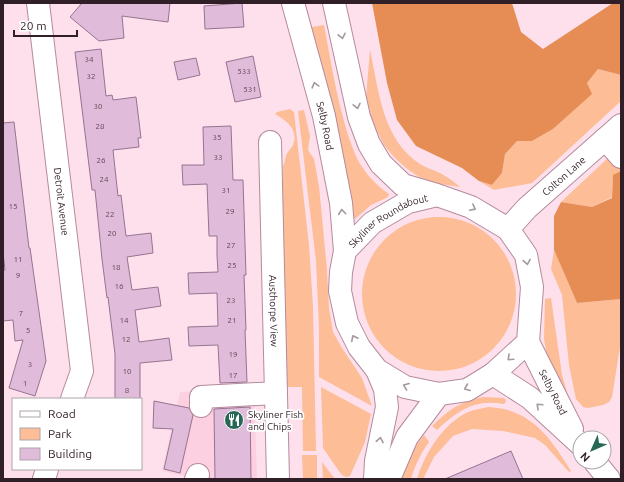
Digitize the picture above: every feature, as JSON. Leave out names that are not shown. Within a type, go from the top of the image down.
[{"type":"main road","name":"Detroit Avenue","points":[[38,3],[82,371],[72,398]]},
{"type":"main road","name":"Selby Road","points":[[293,3],[324,116],[341,203],[345,251]]},
{"type":"main road","points":[[334,3],[359,117],[369,144],[381,164],[403,186],[437,195]]},
{"type":"main road","points":[[613,132],[621,156]]},
{"type":"main road","name":"Colton Lane","points":[[508,229],[527,208],[613,132]]},
{"type":"main road","name":"Austhorpe View","points":[[270,142],[278,479]]},
{"type":"main road","name":"Skyliner Roundabout","points":[[437,195],[471,207],[508,229],[526,255],[532,287],[528,342],[493,374],[467,390],[439,394],[405,387],[377,370],[359,346],[347,323],[340,291],[341,272],[345,251],[372,223],[408,202],[437,195]]},
{"type":"main road","name":"Selby Road","points":[[528,342],[572,430]]},
{"type":"main road","points":[[375,479],[376,461],[387,407],[385,389],[377,370]]},
{"type":"main road","name":"Selby Road","points":[[493,374],[530,398],[572,437]]},
{"type":"main road","points":[[201,406],[201,397],[276,393]]},
{"type":"main road","points":[[389,479],[407,437],[439,394]]},
{"type":"main road","points":[[602,470],[610,479]]},
{"type":"shaded area","points":[[372,3],[512,3],[521,32],[543,49],[613,3],[621,3],[621,75],[598,69],[587,83],[592,94],[553,129],[532,141],[517,141],[505,154],[502,173],[492,185],[479,181],[462,168],[416,146],[397,120],[387,83]]},
{"type":"shaded area","points":[[621,171],[621,299],[577,303],[554,250],[554,216],[561,202],[592,207],[612,198],[613,175]]},
{"type":"shaded area","points":[[254,388],[257,479],[193,479],[162,471],[180,392]]},
{"type":"green space","points":[[306,5],[312,27],[324,25],[340,107],[355,154],[369,177],[389,194],[388,197],[371,205],[355,219],[353,218],[303,6]]},
{"type":"green space","points":[[370,50],[384,113],[397,141],[407,154],[420,164],[442,174],[460,187],[434,183],[419,177],[406,168],[384,145],[374,125],[366,98]]},
{"type":"green space","points":[[598,69],[621,75],[621,101],[532,183],[494,190],[479,181],[492,185],[502,173],[505,154],[517,140],[532,141],[553,129],[591,94],[587,83]]},
{"type":"green space","points":[[290,109],[294,112],[309,245],[313,307],[316,451],[303,451],[302,387],[282,387],[283,166],[293,145],[294,135],[291,126],[275,114],[277,112]]},
{"type":"green space","points":[[304,110],[310,136],[308,150],[314,159],[319,186],[329,308],[333,332],[362,378],[372,406],[319,377],[319,328],[316,261],[298,111]]},
{"type":"green space","points":[[610,156],[621,167],[621,171],[613,176],[612,197],[592,207],[561,202]]},
{"type":"green space","points":[[439,217],[454,219],[475,226],[482,230],[498,245],[503,251],[510,265],[516,294],[514,309],[507,330],[503,337],[488,353],[482,358],[468,365],[439,371],[424,369],[403,362],[396,358],[380,343],[375,337],[368,323],[362,294],[364,279],[371,258],[375,251],[390,235],[396,230],[410,223]]},
{"type":"green space","points":[[554,250],[577,303],[621,299],[621,341],[612,397],[609,402],[603,405],[588,408],[583,407],[576,399],[569,365],[562,295],[551,269]]},
{"type":"green space","points":[[551,298],[562,375],[569,399],[547,357],[544,339],[545,299]]},
{"type":"green space","points":[[321,387],[371,414],[365,442],[349,477],[341,474],[323,448]]},
{"type":"green space","points":[[483,397],[504,398],[506,400],[503,404],[483,403],[475,405],[459,412],[437,430],[432,426],[455,407],[467,401]]},
{"type":"green space","points":[[488,407],[503,409],[528,419],[547,436],[571,471],[569,472],[545,445],[535,438],[503,431],[472,429],[453,436],[434,457],[423,479],[417,479],[424,460],[434,442],[441,434],[455,420],[467,413]]},
{"type":"green space","points":[[424,435],[429,442],[418,459],[411,479],[400,479],[411,452]]},
{"type":"green space","points":[[302,455],[317,455],[317,479],[303,479]]},
{"type":"green space","points":[[322,462],[335,479],[323,479]]},
{"type":"building","points":[[82,3],[170,3],[168,22],[122,16],[124,38],[99,41],[70,17]]},
{"type":"building","points":[[242,3],[244,27],[205,29],[204,6]]},
{"type":"building","points":[[101,49],[106,96],[112,95],[113,100],[136,97],[141,138],[138,138],[139,147],[113,150],[118,196],[121,195],[126,236],[151,233],[153,253],[127,257],[132,290],[158,287],[161,306],[135,310],[139,342],[169,338],[172,360],[140,363],[140,398],[115,398],[115,354],[102,259],[95,190],[92,190],[75,52]]},
{"type":"building","points":[[253,56],[261,97],[235,102],[226,62]]},
{"type":"building","points":[[196,58],[200,75],[178,80],[174,62]]},
{"type":"building","points":[[14,122],[29,248],[46,361],[35,396],[9,388],[23,340],[15,341],[13,320],[3,321],[3,270],[5,270],[3,252],[3,123]]},
{"type":"building","points":[[231,126],[233,180],[243,180],[247,382],[220,383],[218,345],[189,346],[188,327],[218,326],[217,293],[189,294],[188,273],[218,272],[217,236],[209,236],[207,184],[183,185],[182,165],[204,165],[203,127]]},
{"type":"building","points":[[154,401],[189,408],[193,415],[180,473],[164,469],[173,429],[153,428]]},
{"type":"building","points":[[250,407],[251,479],[215,479],[214,409]]},
{"type":"building","points":[[511,451],[523,479],[445,479]]},
{"type":"place","name":"Skyliner Fish and Chips","points":[[234,420]]}]
